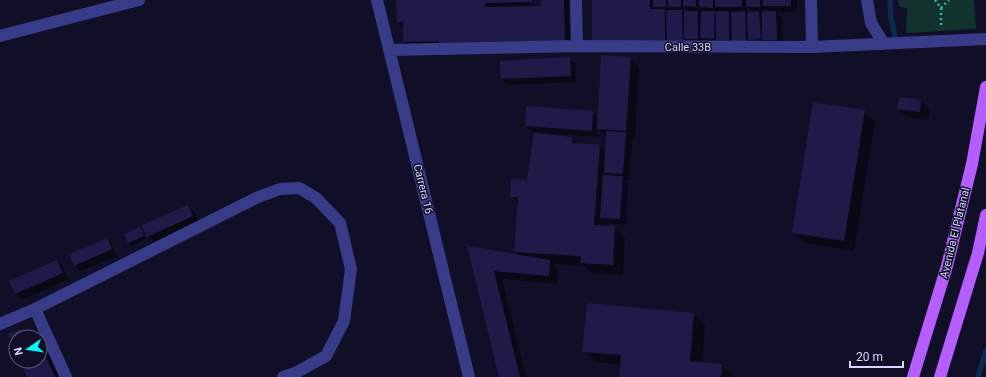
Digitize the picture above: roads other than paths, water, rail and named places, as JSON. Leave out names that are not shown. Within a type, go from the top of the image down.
[{"type":"main road","name":"Avenida El Platanal","points":[[912,377],[947,266],[972,164],[986,86]]},
{"type":"main road","points":[[940,377],[978,253],[986,215]]},
{"type":"street","points":[[0,36],[139,0]]},
{"type":"street","name":"Carrera 16","points":[[377,0],[469,377]]},
{"type":"street","points":[[576,0],[576,46]]},
{"type":"street","points":[[811,0],[812,47]]},
{"type":"street","points":[[866,0],[870,23],[884,44]]},
{"type":"street","name":"Calle 33B","points":[[389,50],[576,46],[812,47],[986,39]]},
{"type":"street","points":[[0,324],[35,309],[242,204],[280,189],[299,188],[316,198],[340,223],[351,269],[344,322],[326,356],[299,371],[282,377]]},
{"type":"street","points":[[35,309],[66,377]]},
{"type":"waterway","points":[[890,0],[891,17],[896,43]]},
{"type":"waterway","points":[[978,377],[986,351]]}]
